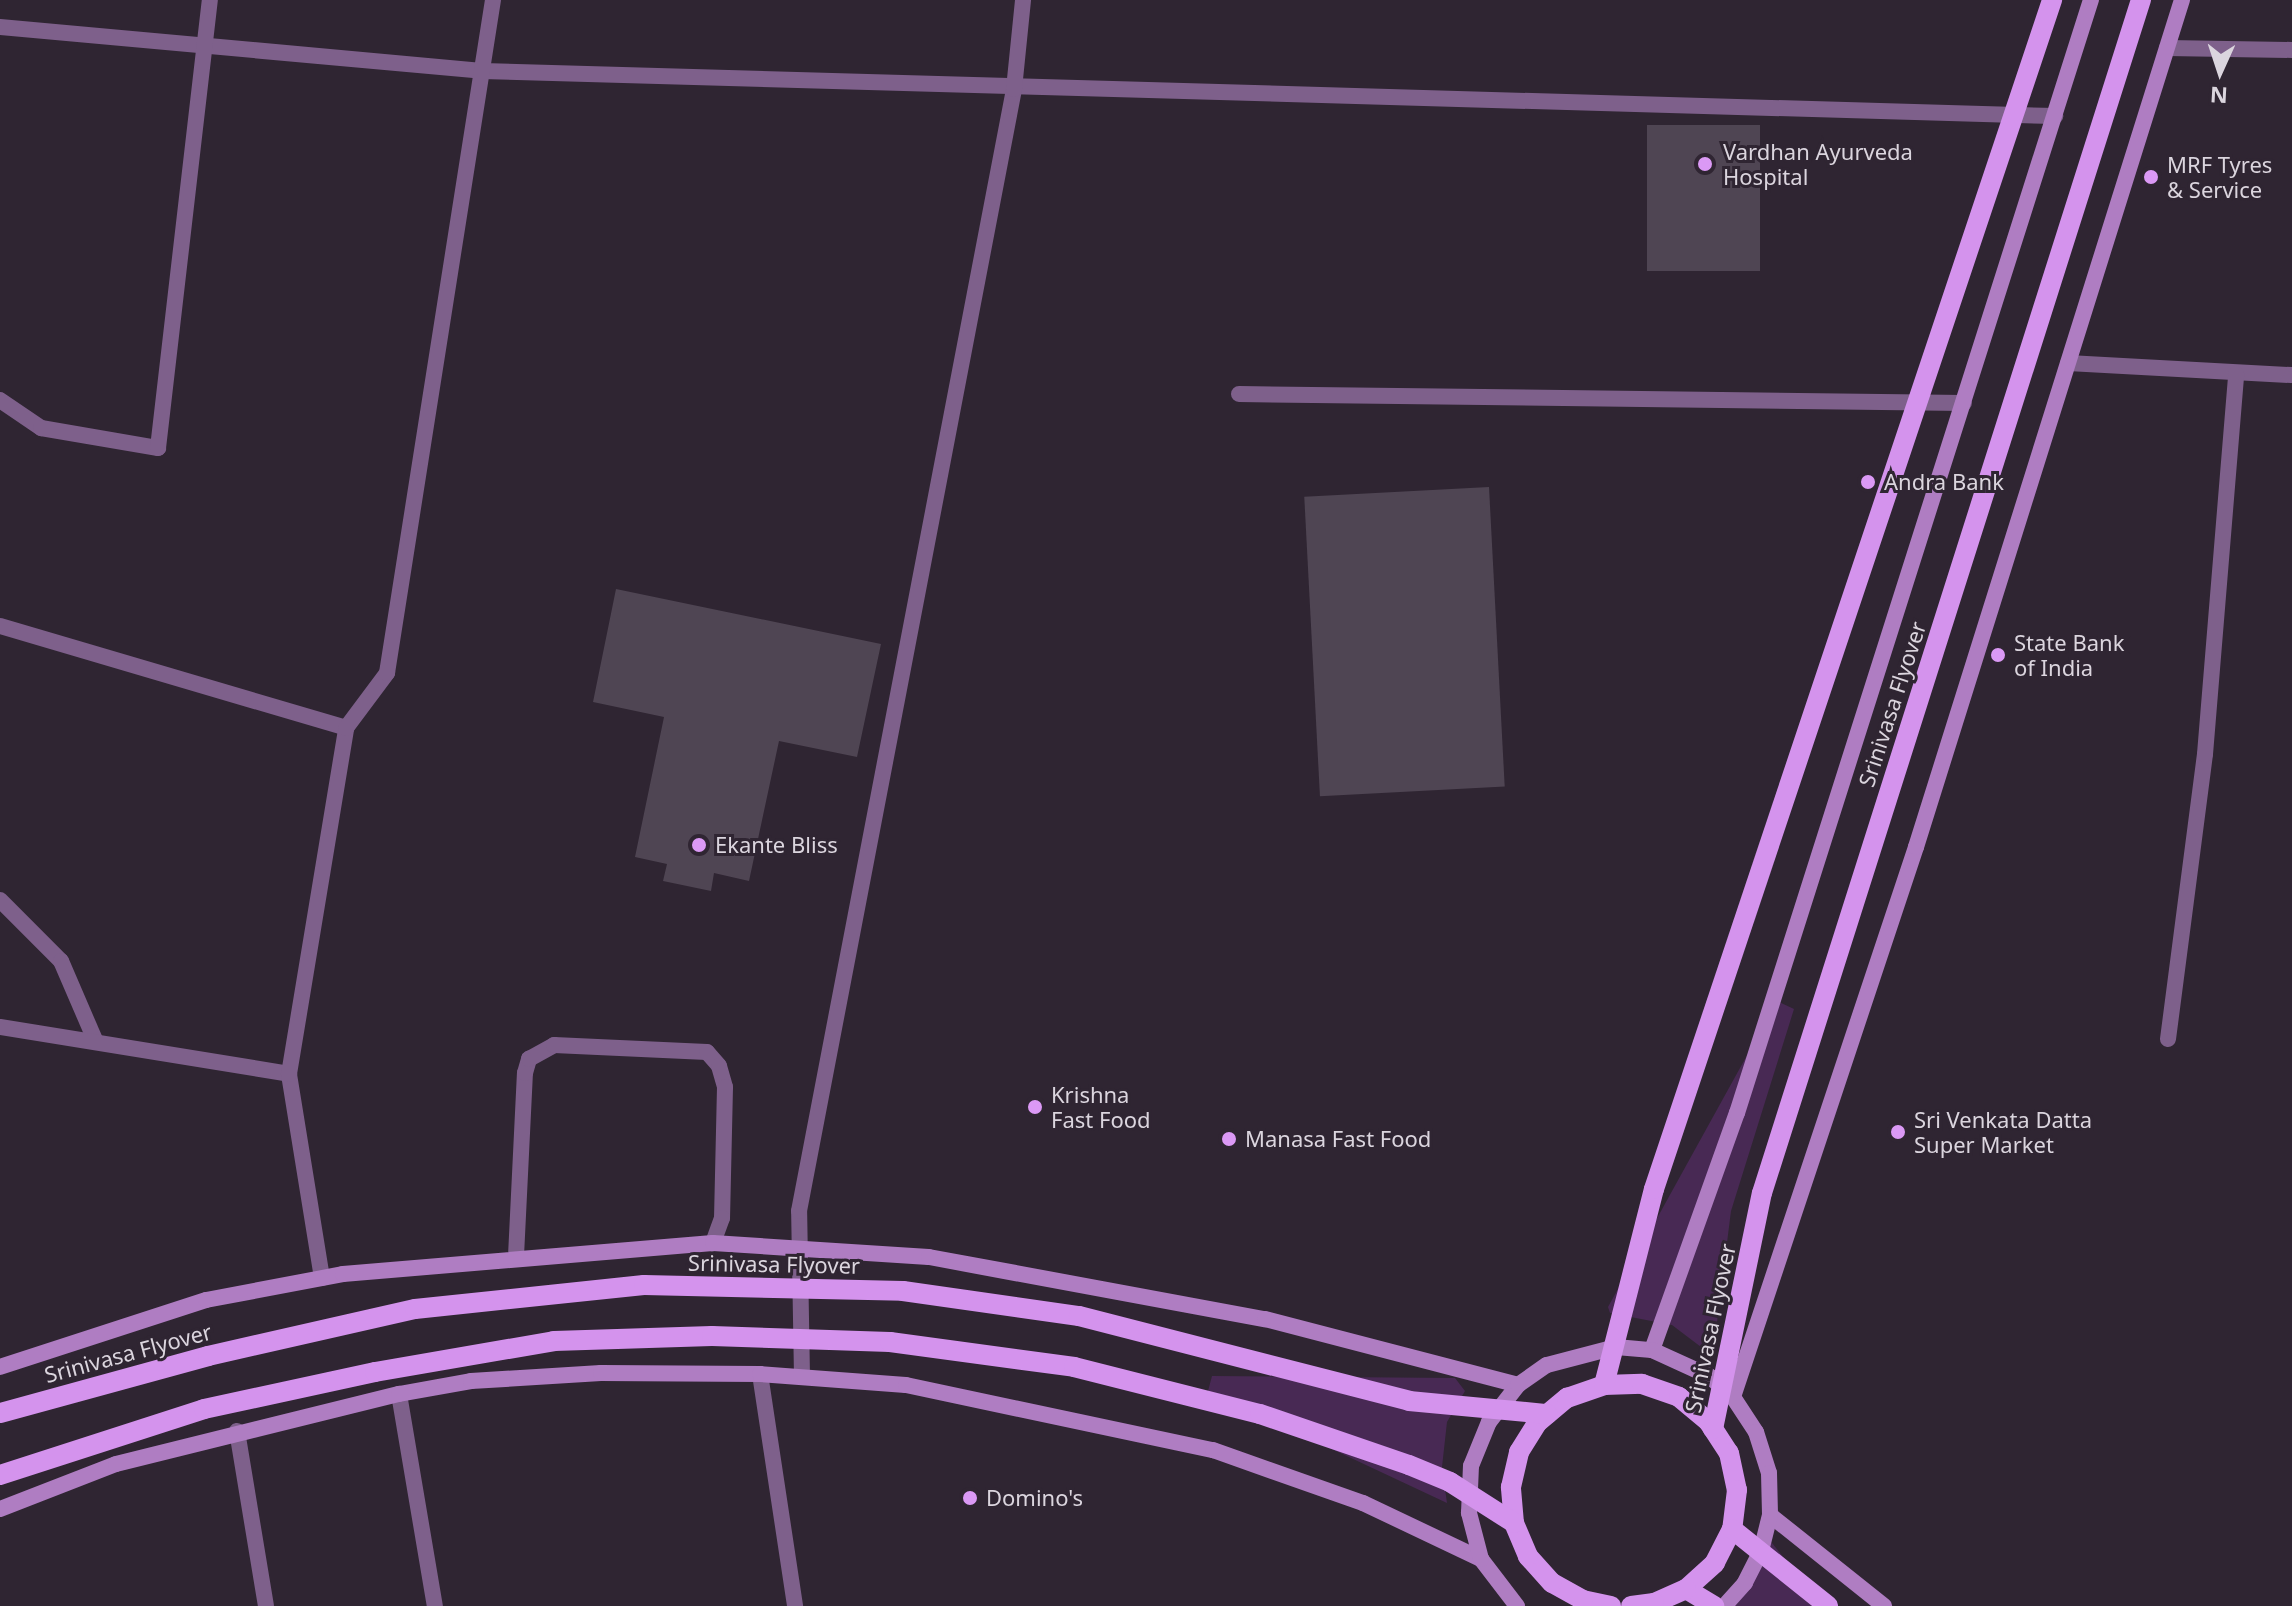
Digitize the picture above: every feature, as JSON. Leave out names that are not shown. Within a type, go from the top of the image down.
[{"type":"main road","points":[[1604,1385],[1654,1189],[2052,0]]},
{"type":"main road","name":"Srinivasa Flyover","points":[[1713,1429],[1762,1193],[2141,0]]},
{"type":"main road","name":"Srinivasa Flyover","points":[[0,1413],[208,1356],[415,1309],[674,1285],[903,1291],[1064,1314],[1206,1345],[1409,1401],[1547,1414]]},
{"type":"main road","points":[[0,1475],[204,1409],[375,1372],[554,1341],[712,1336],[890,1342],[1074,1367],[1260,1414],[1409,1465],[1450,1482],[1514,1523]]},
{"type":"main road","name":"Srinivasa Flyover","points":[[1611,1606],[1583,1600],[1552,1583],[1528,1556],[1514,1523],[1511,1487],[1519,1452],[1547,1414],[1567,1398],[1604,1385],[1642,1384],[1679,1397],[1713,1429],[1729,1453],[1737,1490],[1732,1529],[1715,1563],[1686,1589],[1654,1603],[1631,1606]]},
{"type":"main road","points":[[1732,1529],[1828,1606]]},
{"type":"main road","points":[[1686,1589],[1714,1606]]},
{"type":"street","points":[[0,400],[41,428],[158,448],[210,0]]},
{"type":"street","points":[[322,1278],[289,1074],[346,728],[387,673],[493,0]]},
{"type":"street","points":[[802,1376],[799,1211],[1014,89],[1023,0]]},
{"type":"street","points":[[1652,1350],[1737,1113],[2091,0]]},
{"type":"street","points":[[1733,1397],[1916,847],[2182,0]]},
{"type":"street","points":[[0,27],[482,71],[1014,89],[2055,116]]},
{"type":"street","points":[[2167,48],[2292,50]]},
{"type":"street","points":[[2068,363],[2292,375]]},
{"type":"street","points":[[2168,1039],[2205,754],[2236,374]]},
{"type":"street","points":[[1239,394],[1964,403]]},
{"type":"street","points":[[0,626],[346,728]]},
{"type":"street","points":[[0,900],[61,961],[95,1040]]},
{"type":"street","points":[[0,1027],[95,1040],[289,1074]]},
{"type":"street","points":[[516,1256],[525,1073],[529,1059],[554,1045],[707,1052],[719,1066],[725,1087],[722,1218],[713,1243]]},
{"type":"street","points":[[0,1367],[206,1300],[322,1278],[516,1256],[713,1243],[929,1257],[1265,1319],[1518,1385]]},
{"type":"street","points":[[1517,1606],[1481,1559],[1469,1513],[1471,1466],[1489,1422],[1518,1385],[1547,1365],[1581,1352],[1616,1347],[1652,1350],[1682,1360],[1733,1397],[1760,1446],[1769,1473],[1770,1515],[1756,1562],[1724,1606]]},
{"type":"street","points":[[0,1509],[116,1464],[237,1431],[471,1381],[601,1373],[760,1374],[906,1385],[1213,1450],[1363,1503],[1481,1559]]},
{"type":"street","points":[[760,1374],[795,1606]]},
{"type":"street","points":[[399,1394],[435,1606]]},
{"type":"street","points":[[237,1431],[266,1606]]},
{"type":"street","points":[[1770,1515],[1884,1606]]},
{"type":"shaded area","points":[[1777,1001],[1794,1009],[1731,1211],[1715,1338],[1701,1347],[1672,1325],[1610,1313],[1608,1307]]},
{"type":"shaded area","points":[[1212,1376],[1455,1378],[1465,1391],[1447,1422],[1442,1467],[1447,1503],[1208,1391]]},
{"type":"shaded area","points":[[1768,1541],[1772,1543],[1823,1606],[1724,1606]]},
{"type":"building","points":[[1647,125],[1760,125],[1760,271],[1647,271]]},
{"type":"building","points":[[1489,487],[1505,787],[1320,796],[1304,497]]},
{"type":"building","points":[[616,589],[881,644],[857,757],[779,741],[749,881],[714,873],[711,891],[663,881],[667,864],[635,857],[664,717],[593,702]]},
{"type":"place","name":"Vardhan Ayurveda Hospital","points":[[1705,164]]},
{"type":"place","name":"MRF Tyres & Service","points":[[2151,177]]},
{"type":"place","name":"Andra Bank","points":[[1868,482]]},
{"type":"place","name":"State Bank of India","points":[[1998,655]]},
{"type":"place","name":"Ekante Bliss","points":[[699,845]]},
{"type":"place","name":"Krishna Fast Food","points":[[1035,1107]]},
{"type":"place","name":"Sri Venkata Datta Super Market","points":[[1898,1132]]},
{"type":"place","name":"Manasa Fast Food","points":[[1229,1139]]},
{"type":"place","name":"Domino's","points":[[970,1498]]}]
